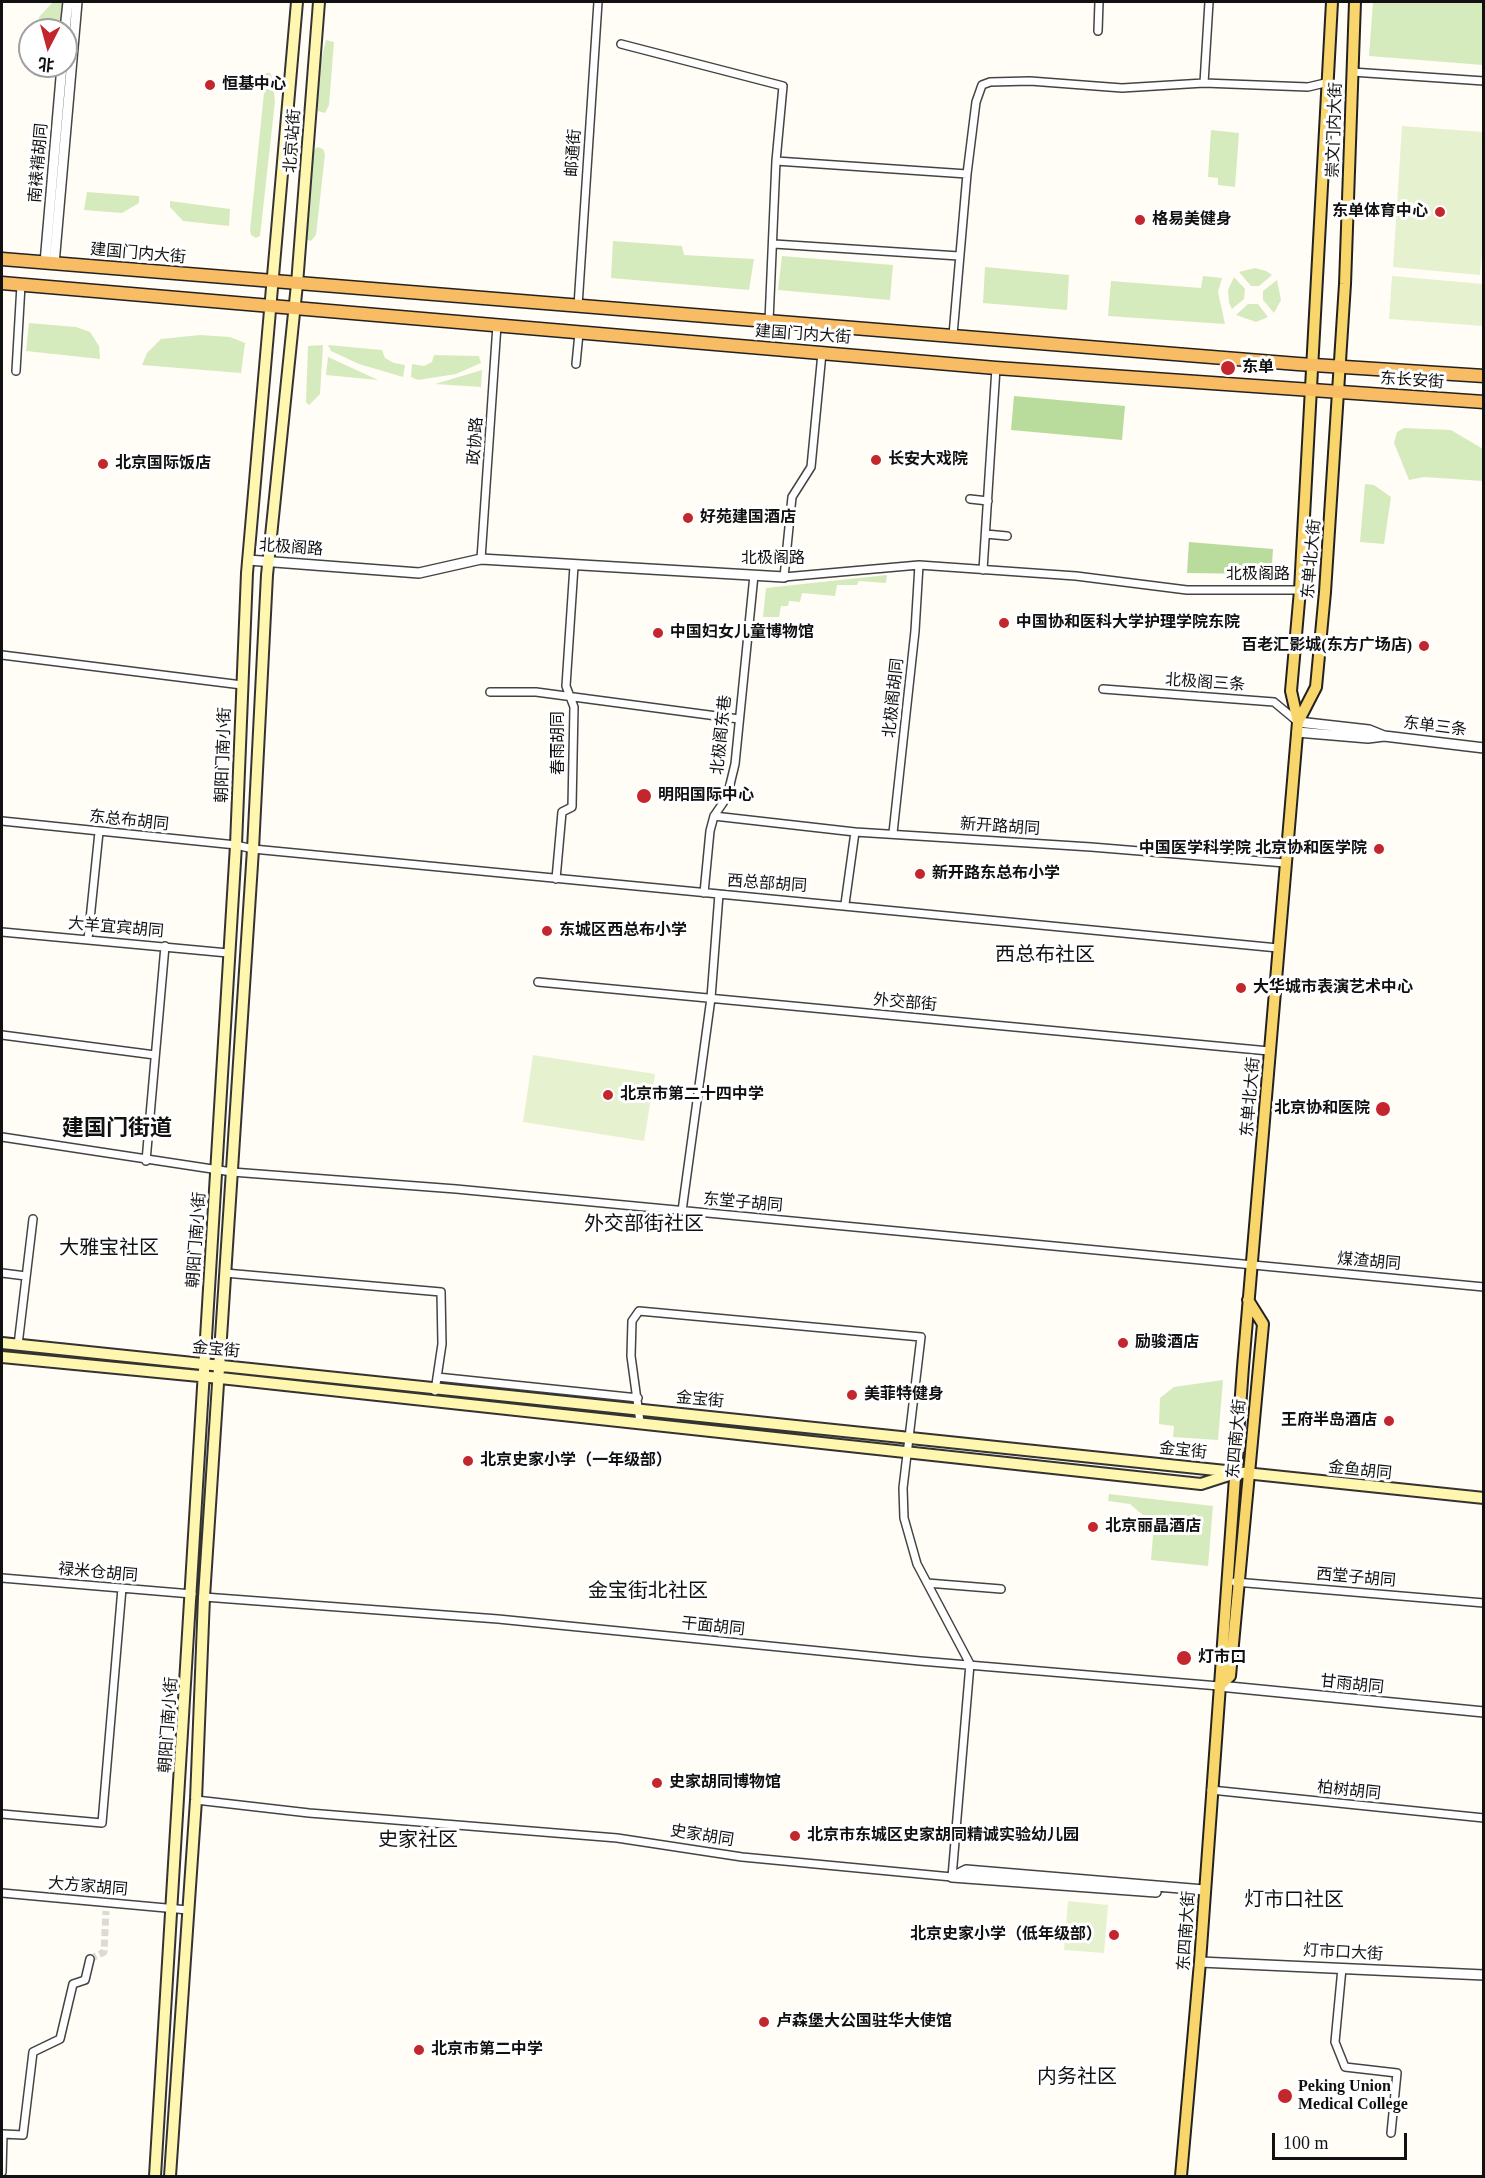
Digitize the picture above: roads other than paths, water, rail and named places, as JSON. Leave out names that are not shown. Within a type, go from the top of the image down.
[{"type":"highway","name":"建国门内大街","points":[[2,259],[1312,365]]},
{"type":"highway","points":[[2,283],[271,306]]},
{"type":"highway","name":"建国门内大街","points":[[271,306],[996,368],[1310,391]]},
{"type":"highway","name":"东长安街","points":[[1312,365],[1484,376]]},
{"type":"highway","name":"东长安街","points":[[1310,391],[1484,402]]},
{"type":"main road","name":"北京站街","points":[[271,306],[297,2]]},
{"type":"main road","name":"北京站街","points":[[294,307],[319,2]]},
{"type":"main road","name":"崇文门内大街","points":[[1310,391],[1326,132],[1325,83],[1332,2]]},
{"type":"main road","name":"崇文门内大街","points":[[1338,393],[1355,2]]},
{"type":"main road","name":"朝阳门南小街","points":[[155,2176],[236,845],[248,560],[271,306]]},
{"type":"main road","name":"朝阳门南小街","points":[[170,2176],[196,1800],[204,1597],[254,849],[268,561],[294,307]]},
{"type":"main road","name":"东单北大街","points":[[1234,1474],[1297,727],[1291,691],[1300,590],[1310,391]]},
{"type":"main road","name":"东单北大街","points":[[1297,727],[1316,687],[1338,393]]},
{"type":"main road","name":"东四南大街","points":[[1219,1686],[1230,1676],[1263,1324],[1248,1300]]},
{"type":"main road","name":"金宝街","points":[[2,1343],[638,1404],[1234,1474]]},
{"type":"main road","name":"金宝街","points":[[2,1357],[640,1422],[1201,1484],[1234,1474]]},
{"type":"main road","name":"东四南大街","points":[[1181,2176],[1200,1962],[1234,1474]]},
{"type":"main road","name":"金鱼胡同","points":[[1234,1474],[1484,1498]]},
{"type":"street","points":[[66,18],[68,2]]},
{"type":"street","points":[[50,263],[77,2]]},
{"type":"street","name":"邮通街","points":[[578,306],[598,2]]},
{"type":"street","points":[[1098,31],[1099,2]]},
{"type":"street","points":[[1203,83],[1209,2]]},
{"type":"street","points":[[621,44],[783,86],[776,161],[769,321]]},
{"type":"street","points":[[1352,72],[1484,81]]},
{"type":"street","name":"南裱褙胡同","points":[[50,263],[61,78]]},
{"type":"street","points":[[953,335],[967,174],[976,102],[982,85],[990,82],[1030,81],[1122,88],[1203,83],[1308,87],[1325,83]]},
{"type":"street","points":[[776,161],[967,174]]},
{"type":"street","points":[[774,244],[959,256]]},
{"type":"street","points":[[16,371],[21,285]]},
{"type":"street","name":"政协路","points":[[481,559],[497,325]]},
{"type":"street","points":[[576,364],[579,333]]},
{"type":"street","points":[[784,577],[792,497],[811,467],[822,353]]},
{"type":"street","points":[[983,570],[996,368]]},
{"type":"street","points":[[970,499],[988,501]]},
{"type":"street","points":[[986,534],[1007,536]]},
{"type":"street","name":"北极阁路","points":[[248,560],[419,573],[481,559],[784,577],[919,565],[1076,576],[1187,590],[1300,590]]},
{"type":"street","name":"北极阁胡同","points":[[893,833],[915,631],[919,565]]},
{"type":"street","name":"春雨胡同","points":[[556,879],[562,812],[573,807],[574,707],[566,686],[573,566]]},
{"type":"street","name":"北极阁东巷","points":[[704,893],[710,831],[714,816],[728,797],[735,764],[754,575]]},
{"type":"street","points":[[2,656],[242,685]]},
{"type":"street","name":"北极阁三条","points":[[1103,689],[1274,702],[1297,727]]},
{"type":"street","points":[[490,692],[536,692],[571,699],[739,719]]},
{"type":"street","name":"东单三条","points":[[1297,727],[1369,730],[1384,736],[1484,748]]},
{"type":"street","name":"新开路胡同","points":[[714,816],[855,832],[1286,863]]},
{"type":"street","name":"东总布胡同","points":[[2,821],[236,845],[254,849]]},
{"type":"street","points":[[88,939],[99,832]]},
{"type":"street","points":[[845,904],[855,832]]},
{"type":"street","name":"西总部胡同","points":[[254,849],[704,893],[845,904],[1055,928],[1278,948]]},
{"type":"street","points":[[682,1211],[711,998],[719,894]]},
{"type":"street","name":"大羊宜宾胡同","points":[[2,932],[228,953]]},
{"type":"street","points":[[146,1161],[165,946]]},
{"type":"street","name":"外交部街","points":[[538,982],[1269,1051]]},
{"type":"street","points":[[2,1035],[155,1055]]},
{"type":"street","name":"东堂子胡同","points":[[2,1137],[146,1161],[232,1172],[682,1211],[1251,1265]]},
{"type":"street","points":[[18,1345],[33,1220]]},
{"type":"street","name":"煤渣胡同","points":[[1251,1265],[1484,1287]]},
{"type":"street","points":[[2,1273],[27,1276]]},
{"type":"street","points":[[225,1273],[441,1292],[442,1344],[432,1402]]},
{"type":"street","points":[[640,1422],[631,1356],[632,1321],[639,1311],[921,1337],[903,1488],[904,1518],[917,1564],[970,1664],[952,1877]]},
{"type":"street","name":"禄米仓胡同","points":[[2,1578],[192,1594]]},
{"type":"street","name":"西堂子胡同","points":[[1226,1581],[1484,1603]]},
{"type":"street","points":[[927,1584],[1001,1589]]},
{"type":"street","points":[[2,1814],[102,1823],[122,1588]]},
{"type":"street","name":"干面胡同","points":[[204,1597],[498,1619],[1219,1686]]},
{"type":"street","name":"甘雨胡同","points":[[1219,1686],[1484,1712]]},
{"type":"street","name":"柏树胡同","points":[[1211,1790],[1484,1818]]},
{"type":"street","name":"史家胡同","points":[[196,1800],[309,1813],[617,1838],[742,1857],[952,1877]]},
{"type":"street","points":[[952,1877],[966,1870],[1204,1893]]},
{"type":"street","name":"大方家胡同","points":[[2,1893],[188,1910]]},
{"type":"street","points":[[106,1911],[107,1903]]},
{"type":"street","points":[[2,2172],[3,2134],[23,2135],[33,2052],[60,2039],[73,1984],[85,1980],[90,1959]]},
{"type":"street","name":"灯市口大街","points":[[1200,1962],[1484,1975]]},
{"type":"street","points":[[1342,1968],[1335,2042],[1346,2067],[1397,2073],[1391,2133]]},
{"type":"tunnel","points":[[90,1959],[104,1952],[106,1911]]},
{"type":"place","name":"恒基中心","points":[[210,85]]},
{"type":"place","name":"东单体育中心","points":[[1440,212]]},
{"type":"place","name":"格易美健身","points":[[1140,220]]},
{"type":"place","name":"东单","points":[[1228,368]]},
{"type":"place","name":"长安大戏院","points":[[876,460]]},
{"type":"place","name":"北京国际饭店","points":[[103,464]]},
{"type":"place","name":"好苑建国酒店","points":[[688,518]]},
{"type":"place","name":"中国协和医科大学护理学院东院","points":[[1004,623]]},
{"type":"place","name":"中国妇女儿童博物馆","points":[[658,633]]},
{"type":"place","name":"百老汇影城(东方广场店)","points":[[1424,646]]},
{"type":"place","name":"明阳国际中心","points":[[644,796]]},
{"type":"place","name":"中国医学科学院 北京协和医学院","points":[[1379,849]]},
{"type":"place","name":"新开路东总布小学","points":[[920,874]]},
{"type":"place","name":"东城区西总布小学","points":[[547,931]]},
{"type":"place","name":"大华城市表演艺术中心","points":[[1241,988]]},
{"type":"place","name":"北京市第二十四中学","points":[[608,1095]]},
{"type":"place","name":"北京协和医院","points":[[1383,1109]]},
{"type":"place","name":"励骏酒店","points":[[1123,1343]]},
{"type":"place","name":"美菲特健身","points":[[852,1395]]},
{"type":"place","name":"王府半岛酒店","points":[[1389,1421]]},
{"type":"place","name":"北京史家小学（一年级部）","points":[[468,1461]]},
{"type":"place","name":"北京丽晶酒店","points":[[1093,1527]]},
{"type":"place","name":"灯市口","points":[[1184,1658]]},
{"type":"place","name":"史家胡同博物馆","points":[[657,1783]]},
{"type":"place","name":"北京市东城区史家胡同精诚实验幼儿园","points":[[795,1836]]},
{"type":"place","name":"北京史家小学（低年级部）","points":[[1114,1935]]},
{"type":"place","name":"卢森堡大公国驻华大使馆","points":[[764,2022]]},
{"type":"place","name":"北京市第二中学","points":[[419,2050]]},
{"type":"place","name":"Peking Union Medical College","points":[[1285,2096]]},
{"type":"district","name":"西总布社区","points":[[1045,956]]},
{"type":"district","name":"建国门街道","points":[[117,1129]]},
{"type":"district","name":"外交部街社区","points":[[644,1225]]},
{"type":"district","name":"大雅宝社区","points":[[109,1249]]},
{"type":"district","name":"金宝街北社区","points":[[648,1592]]},
{"type":"district","name":"史家社区","points":[[418,1841]]},
{"type":"district","name":"灯市口社区","points":[[1294,1901]]},
{"type":"district","name":"内务社区","points":[[1077,2078]]}]
